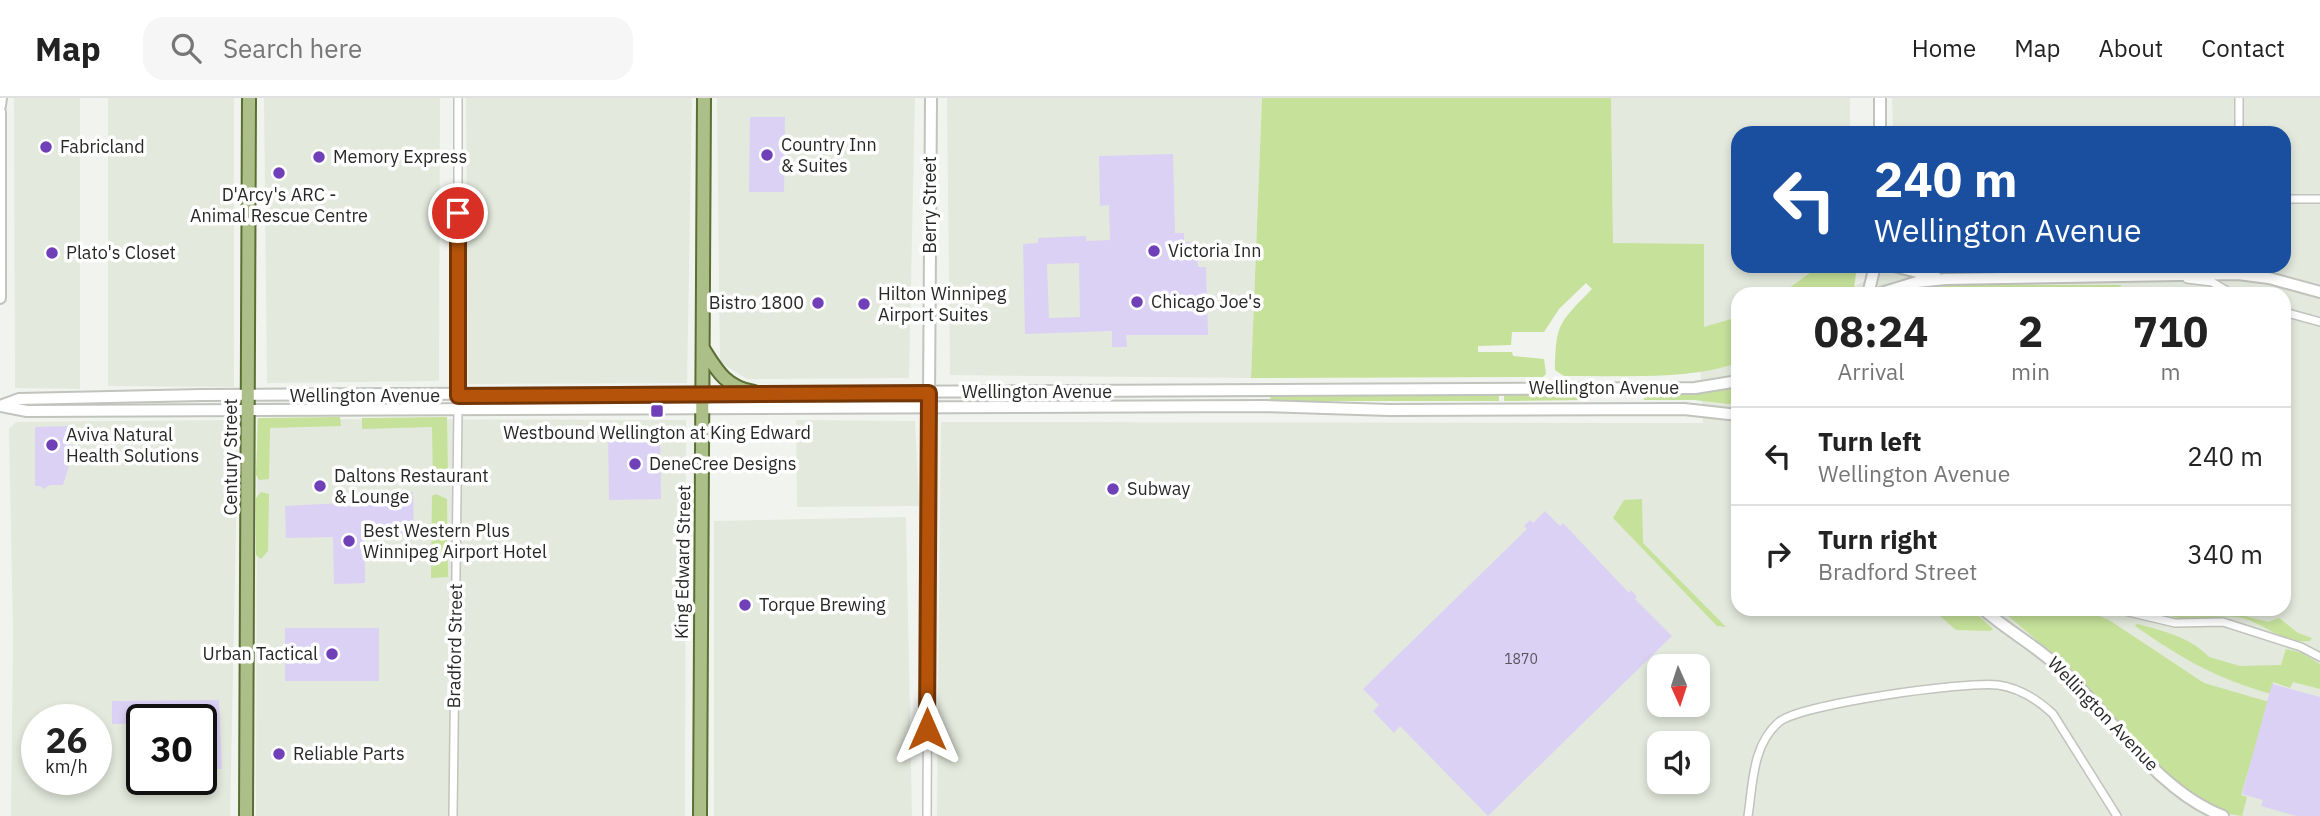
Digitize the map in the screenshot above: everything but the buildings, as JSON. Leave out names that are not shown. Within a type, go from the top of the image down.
[{"type":"main road","points":[[0,106],[1,98]]},
{"type":"main road","name":"Century Street","points":[[246,816],[249,98]]},
{"type":"main road","name":"King Edward Street","points":[[700,816],[704,98]]},
{"type":"main road","name":"Berry Street","points":[[929,408],[931,98]]},
{"type":"main road","points":[[1880,98],[1880,126]]},
{"type":"main road","points":[[0,112],[0,298]]},
{"type":"main road","points":[[1922,273],[1946,279]]},
{"type":"main road","points":[[1901,287],[1946,279],[2238,274],[2269,278],[2320,292]]},
{"type":"main road","points":[[703,348],[723,378],[741,390],[754,392]]},
{"type":"main road","name":"Wellington Avenue","points":[[0,406],[19,399],[754,392],[1695,388],[1731,382]]},
{"type":"main road","points":[[1070,392],[1071,407]]},
{"type":"main road","points":[[1237,406],[1238,392]]},
{"type":"main road","points":[[607,393],[607,407]]},
{"type":"main road","name":"Wellington Avenue","points":[[0,406],[19,411],[1237,406],[1389,410],[1684,409],[1731,414]]},
{"type":"main road","name":"Wellington Avenue","points":[[1992,616],[2064,672],[2182,795],[2223,816]]},
{"type":"street","name":"Bradford Street","points":[[453,816],[458,409],[458,98]]},
{"type":"street","points":[[2239,98],[2239,126]]},
{"type":"street","points":[[2291,199],[2320,199]]},
{"type":"street","points":[[2166,275],[2212,282],[2220,287]]},
{"type":"street","points":[[2291,314],[2320,322]]},
{"type":"street","name":"Berry Street","points":[[927,816],[929,408]]},
{"type":"street","points":[[2145,616],[2175,623],[2223,622],[2301,647],[2320,657]]},
{"type":"street","points":[[1748,816],[1762,743],[1772,728],[1789,715],[1837,703],[1985,684],[2019,690],[2039,701],[2053,714],[2117,816]]},
{"type":"shaded area","points":[[14,98],[80,98],[80,389],[15,388]]},
{"type":"shaded area","points":[[108,98],[234,98],[234,387],[108,386]]},
{"type":"shaded area","points":[[264,98],[440,98],[439,381],[267,383]]},
{"type":"shaded area","points":[[466,98],[692,98],[687,383],[468,384]]},
{"type":"shaded area","points":[[717,98],[915,98],[909,378],[747,379],[720,362]]},
{"type":"shaded area","points":[[947,98],[1262,98],[1251,378],[950,375]]},
{"type":"shaded area","points":[[1566,98],[1850,98],[1850,126],[1731,126],[1731,273],[1810,273],[1790,287],[1731,287],[1731,319],[1704,328],[1613,243],[1611,99]]},
{"type":"shaded area","points":[[1892,98],[2320,98],[2320,816],[937,816],[941,422],[1703,423],[1700,360],[1731,350],[1731,616],[2291,616],[2291,287],[1852,287],[1882,273],[2291,273],[2291,126],[1893,126]]},
{"type":"shaded area","points":[[257,419],[686,420],[685,816],[256,816]]},
{"type":"shaded area","points":[[231,420],[238,426],[230,816],[11,816],[13,632],[9,429],[16,422]]},
{"type":"shaded area","points":[[796,420],[915,421],[919,506],[797,507]]},
{"type":"shaded area","points":[[906,517],[912,816],[714,816],[714,521]]},
{"type":"green space","points":[[1262,98],[1611,98],[1613,243],[1704,244],[1704,327],[1731,319],[1731,365],[1674,375],[1564,376],[1555,370],[1558,333],[1572,309],[1592,289],[1586,283],[1559,309],[1544,332],[1512,332],[1511,345],[1478,346],[1478,352],[1512,352],[1513,356],[1544,359],[1546,374],[1543,377],[1251,378]]},
{"type":"green space","points":[[1810,273],[1856,273],[1854,287],[1790,287]]},
{"type":"green space","points":[[1952,285],[2121,285],[2120,287],[1934,287]]},
{"type":"green space","points":[[1731,388],[1731,404],[1694,400],[1644,400],[1657,395]]},
{"type":"green space","points":[[1499,394],[1499,401],[1271,401],[1270,396]]},
{"type":"green space","points":[[1504,394],[1590,395],[1584,400],[1504,401]]},
{"type":"green space","points":[[340,417],[341,426],[270,428],[269,479],[259,480],[256,475],[258,418]]},
{"type":"green space","points":[[447,417],[448,476],[441,483],[433,483],[432,427],[362,429],[362,418]]},
{"type":"green space","points":[[261,492],[269,494],[268,551],[261,559],[256,555],[256,498]]},
{"type":"green space","points":[[436,494],[447,499],[448,577],[431,578],[432,496]]},
{"type":"green space","points":[[1642,499],[1643,543],[1726,627],[1717,626],[1613,518],[1624,500]]},
{"type":"green space","points":[[1940,616],[1979,616],[1993,629],[1990,631],[1956,630]]},
{"type":"green space","points":[[2008,616],[2099,616],[2204,683],[2269,702],[2241,795],[2247,797],[2242,816],[2217,809],[2193,797],[2170,779],[2046,648]]},
{"type":"green space","points":[[2172,616],[2245,616],[2268,622],[2279,618],[2298,633],[2312,638],[2310,641],[2293,640],[2242,618]]},
{"type":"green space","points":[[2137,624],[2177,636],[2209,657],[2240,666],[2281,665],[2286,649],[2302,653],[2320,664],[2320,689],[2293,682],[2290,688],[2273,682],[2271,694],[2251,688],[2184,658],[2135,626]]},
{"type":"place","name":"Fabricland","points":[[46,147]]},
{"type":"place","name":"Country Inn & Suites","points":[[767,155]]},
{"type":"place","name":"Memory Express","points":[[319,157]]},
{"type":"place","name":"D'Arcy's ARC - Animal Rescue Centre","points":[[279,173]]},
{"type":"place","name":"Victoria Inn","points":[[1154,251]]},
{"type":"place","name":"Plato's Closet","points":[[52,253]]},
{"type":"place","name":"Chicago Joe's","points":[[1137,302]]},
{"type":"place","name":"Bistro 1800","points":[[818,303]]},
{"type":"place","name":"Hilton Winnipeg Airport Suites","points":[[864,304]]},
{"type":"place","name":"Westbound Wellington at King Edward","points":[[657,411]]},
{"type":"place","name":"Aviva Natural Health Solutions","points":[[52,445]]},
{"type":"place","name":"DeneCree Designs","points":[[635,464]]},
{"type":"place","name":"Daltons Restaurant & Lounge","points":[[320,486]]},
{"type":"place","name":"Subway","points":[[1113,489]]},
{"type":"place","name":"Best Western Plus Winnipeg Airport Hotel","points":[[349,541]]},
{"type":"place","name":"Torque Brewing","points":[[745,605]]},
{"type":"place","name":"Urban Tactical","points":[[332,654]]},
{"type":"place","name":"Reliable Parts","points":[[279,754]]},
{"type":"route","points":[[458,213],[458,396],[754,392],[929,393],[927,729]]}]
